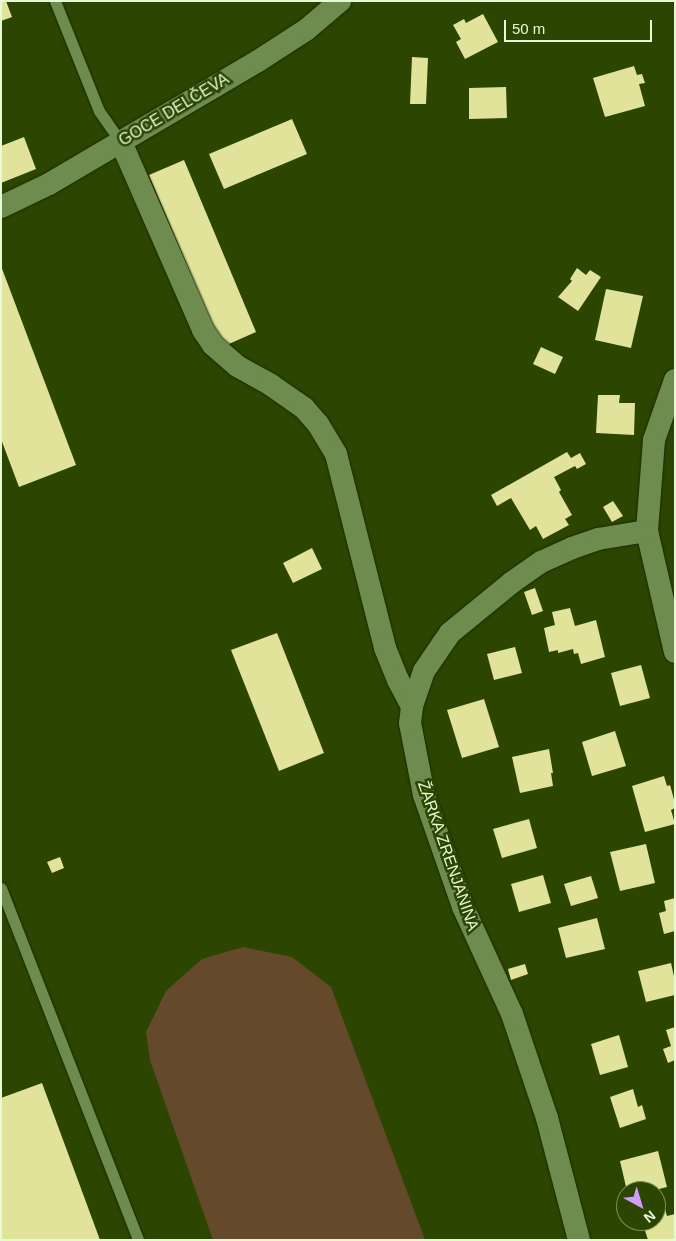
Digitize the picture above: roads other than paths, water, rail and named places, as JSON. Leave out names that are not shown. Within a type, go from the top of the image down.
[{"type":"street","name":"GOCE DELČEVA","points":[[1,207],[49,184],[258,60],[306,30],[340,1]]},
{"type":"street","points":[[121,142],[203,330],[226,358],[278,389],[304,408],[318,424],[336,454],[385,648],[398,680],[412,706]]},
{"type":"street","points":[[675,380],[654,440],[647,531],[665,574],[675,652]]},
{"type":"street","name":"ŽARKA ZRENJANINA","points":[[579,1240],[546,1118],[512,1014],[463,907],[424,795],[412,731],[412,706],[424,671],[450,633],[504,588],[541,562],[572,548],[598,539],[647,531]]},
{"type":"lane","points":[[55,1],[99,111],[121,142]]},
{"type":"lane","points":[[1,888],[138,1240]]}]
